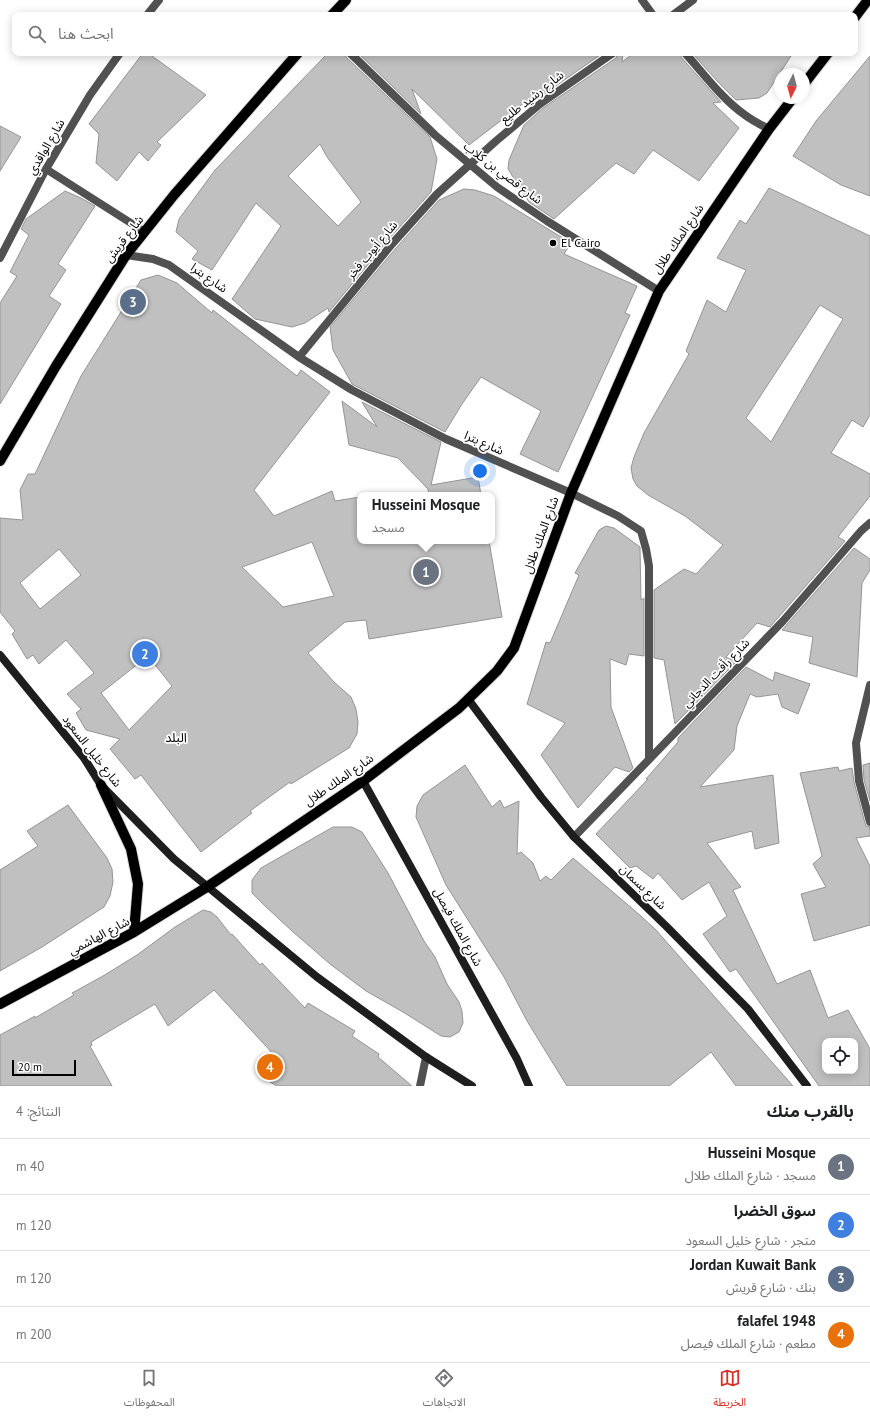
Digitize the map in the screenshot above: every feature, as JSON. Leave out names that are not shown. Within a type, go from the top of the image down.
[{"type":"main road","points":[[335,12],[346,0]]},
{"type":"main road","points":[[858,13],[868,0]]},
{"type":"main road","name":"شارع قريش","points":[[0,461],[56,366],[126,255],[174,195],[295,56]]},
{"type":"main road","points":[[810,76],[826,56]]},
{"type":"main road","name":"شارع الملك طلال","points":[[207,886],[363,781],[459,708],[497,671],[514,648],[571,493],[658,292],[769,129],[788,104]]},
{"type":"main road","name":"شارع خليل السعود","points":[[0,655],[84,758],[101,785],[174,859],[207,886]]},
{"type":"main road","name":"شارع بسمان","points":[[468,699],[541,797],[574,837],[667,927],[748,1009],[807,1086]]},
{"type":"main road","name":"شارع الملك فيصل","points":[[363,781],[517,1059],[529,1086]]},
{"type":"main road","points":[[101,785],[130,849],[138,884],[134,932]]},
{"type":"main road","points":[[207,886],[317,977],[426,1057],[472,1086]]},
{"type":"main road","name":"شارع الهاشمي","points":[[0,1004],[134,932],[207,886]]},
{"type":"street","points":[[149,12],[159,0]]},
{"type":"street","points":[[642,0],[651,12]]},
{"type":"street","points":[[677,12],[693,0]]},
{"type":"street","name":"شارع الواقدي","points":[[0,258],[46,169],[90,95],[118,56]]},
{"type":"street","name":"شارع قصي بن كلاب","points":[[353,56],[435,135],[497,187],[658,292]]},
{"type":"street","name":"شارع رشيد طليع","points":[[470,164],[540,104],[609,56]]},
{"type":"street","points":[[688,56],[732,104],[745,115],[769,129]]},
{"type":"street","name":"شارع أيوب فخر","points":[[299,357],[392,244],[437,194],[470,164]]},
{"type":"street","points":[[46,169],[145,232]]},
{"type":"street","name":"شارع بترا","points":[[126,255],[153,259],[169,265],[299,357],[352,390],[446,439],[571,493],[618,516],[641,531],[649,566],[649,759]]},
{"type":"street","name":"شارع رأفت الدجاني","points":[[574,837],[783,621],[852,541],[870,523]]},
{"type":"street","points":[[870,685],[856,743],[859,781],[870,822]]},
{"type":"street","points":[[420,1086],[426,1057]]},
{"type":"building","points":[[141,56],[152,56],[206,95],[157,142],[161,145],[148,161],[139,152],[117,181],[96,163],[99,134],[89,124]]},
{"type":"building","points":[[325,56],[346,56],[430,137],[437,159],[431,192],[388,240],[329,312],[328,308],[305,323],[292,327],[255,319],[232,299],[281,226],[256,203],[212,270],[192,259],[198,251],[176,232],[179,219],[215,170]],"holes":[[[320,144],[327,157],[361,202],[338,226],[288,176]]]},
{"type":"building","points":[[361,56],[599,56],[533,102],[537,93],[469,145],[412,89],[421,114]]},
{"type":"building","points":[[617,56],[623,56],[622,62],[630,56],[681,56],[721,102],[713,103],[739,128],[699,181],[653,150],[634,174],[616,163],[554,219],[529,202],[508,169],[509,160],[524,125],[543,108]]},
{"type":"building","points":[[695,56],[791,56],[783,68],[774,68],[774,82],[767,93],[759,98],[736,100]]},
{"type":"building","points":[[870,56],[870,196],[841,185],[793,156],[816,121]]},
{"type":"building","points":[[0,126],[21,137],[0,171]]},
{"type":"building","points":[[769,188],[870,236],[870,415],[863,427],[852,420],[831,453],[870,474],[870,496],[838,537],[845,541],[770,627],[757,623],[726,657],[736,662],[675,724],[664,660],[654,658],[654,590],[684,569],[696,574],[723,545],[685,516],[648,495],[637,486],[633,479],[631,468],[644,433],[689,354],[686,351],[707,300],[726,312],[746,270],[717,258],[740,220],[746,224]],"holes":[[[820,305],[843,319],[771,442],[746,418]]]},
{"type":"building","points":[[464,189],[475,190],[494,196],[571,243],[564,254],[637,286],[625,313],[630,315],[558,472],[520,454],[541,411],[481,377],[445,432],[352,384],[333,350],[330,327],[396,248],[439,200]]},
{"type":"building","points":[[65,191],[95,206],[58,264],[66,270],[49,296],[61,304],[0,404],[0,303],[17,276],[10,272],[29,235],[21,229],[26,219]]},
{"type":"building","points":[[158,275],[177,283],[212,313],[213,310],[297,376],[301,370],[330,392],[254,490],[274,516],[332,491],[335,501],[357,497],[357,544],[490,544],[502,617],[369,639],[366,620],[345,622],[308,653],[334,682],[351,697],[356,709],[358,722],[357,734],[349,748],[291,784],[290,782],[250,811],[252,813],[201,852],[141,775],[135,779],[110,749],[120,739],[86,730],[76,713],[81,709],[67,694],[94,673],[66,640],[39,664],[33,655],[27,659],[12,634],[15,631],[0,612],[0,518],[23,520],[20,490],[28,474],[35,474],[81,376],[141,280]],"holes":[[[312,542],[334,596],[283,607],[242,567]],[[59,549],[81,575],[40,609],[20,583]],[[148,656],[172,686],[129,730],[101,693]]]},
{"type":"building","points":[[342,401],[377,427],[362,402],[441,442],[431,485],[478,477],[480,492],[428,492],[428,489],[398,458],[349,445]]},
{"type":"building","points":[[606,526],[614,528],[640,547],[641,600],[644,598],[644,656],[629,654],[626,665],[610,659],[611,707],[633,768],[629,772],[615,767],[578,808],[541,755],[565,723],[527,704],[546,642],[550,643],[579,575],[575,573],[599,530]]},
{"type":"building","points":[[854,548],[870,559],[870,570],[862,583],[857,677],[809,663],[813,637],[782,630]]},
{"type":"building","points":[[746,667],[773,681],[775,672],[810,684],[798,714],[782,707],[778,694],[757,697],[750,694],[737,726],[734,750],[700,787],[773,775],[779,843],[755,849],[752,831],[707,843],[741,887],[733,890],[777,984],[810,970],[828,1018],[848,1010],[870,1049],[870,1086],[819,1086],[736,969],[730,972],[703,934],[727,916],[709,882],[682,900],[658,873],[653,879],[636,866],[630,868],[596,834],[648,779],[646,779],[678,742],[678,738]]},
{"type":"building","points":[[870,763],[870,801],[864,780],[863,765]]},
{"type":"building","points":[[465,765],[492,807],[500,800],[504,808],[519,801],[517,854],[521,852],[533,863],[540,881],[546,876],[551,880],[573,858],[656,930],[793,1086],[736,1086],[711,1052],[669,1086],[567,1086],[527,1021],[504,977],[446,885],[416,817],[417,806],[423,795]]},
{"type":"building","points":[[838,767],[839,771],[852,768],[854,782],[865,823],[866,826],[870,827],[870,836],[856,838],[870,866],[870,925],[814,941],[801,894],[826,887],[813,864],[822,856],[800,773]]},
{"type":"building","points":[[68,805],[107,858],[112,869],[113,882],[110,896],[104,907],[42,947],[0,971],[0,870],[38,846],[27,831]]},
{"type":"building","points":[[333,827],[352,827],[362,832],[388,873],[424,941],[435,957],[447,984],[459,1002],[462,1011],[463,1023],[459,1032],[450,1037],[441,1036],[366,991],[330,964],[252,893],[252,880],[261,868]]},
{"type":"building","points":[[203,910],[211,912],[217,917],[231,935],[232,934],[260,965],[262,963],[305,1008],[308,1003],[355,1031],[352,1036],[379,1054],[378,1057],[412,1086],[277,1086],[263,1078],[276,1057],[214,990],[168,1026],[155,1004],[91,1042],[92,1045],[90,1046],[112,1086],[0,1086],[0,1035],[35,1016],[35,1018],[74,995],[72,993],[137,955],[175,927]]},
{"type":"place","name":"El Cairo","points":[[553,243]]},
{"type":"place","name":"Jordan Kuwait Bank","points":[[133,302]]},
{"type":"place","name":"Husseini Mosque","points":[[426,572]]},
{"type":"place","name":"سوق الخضرا","points":[[145,654]]},
{"type":"place","name":"1948 falafel","points":[[270,1067]]},
{"type":"district","name":"البلد","points":[[176,737]]}]
